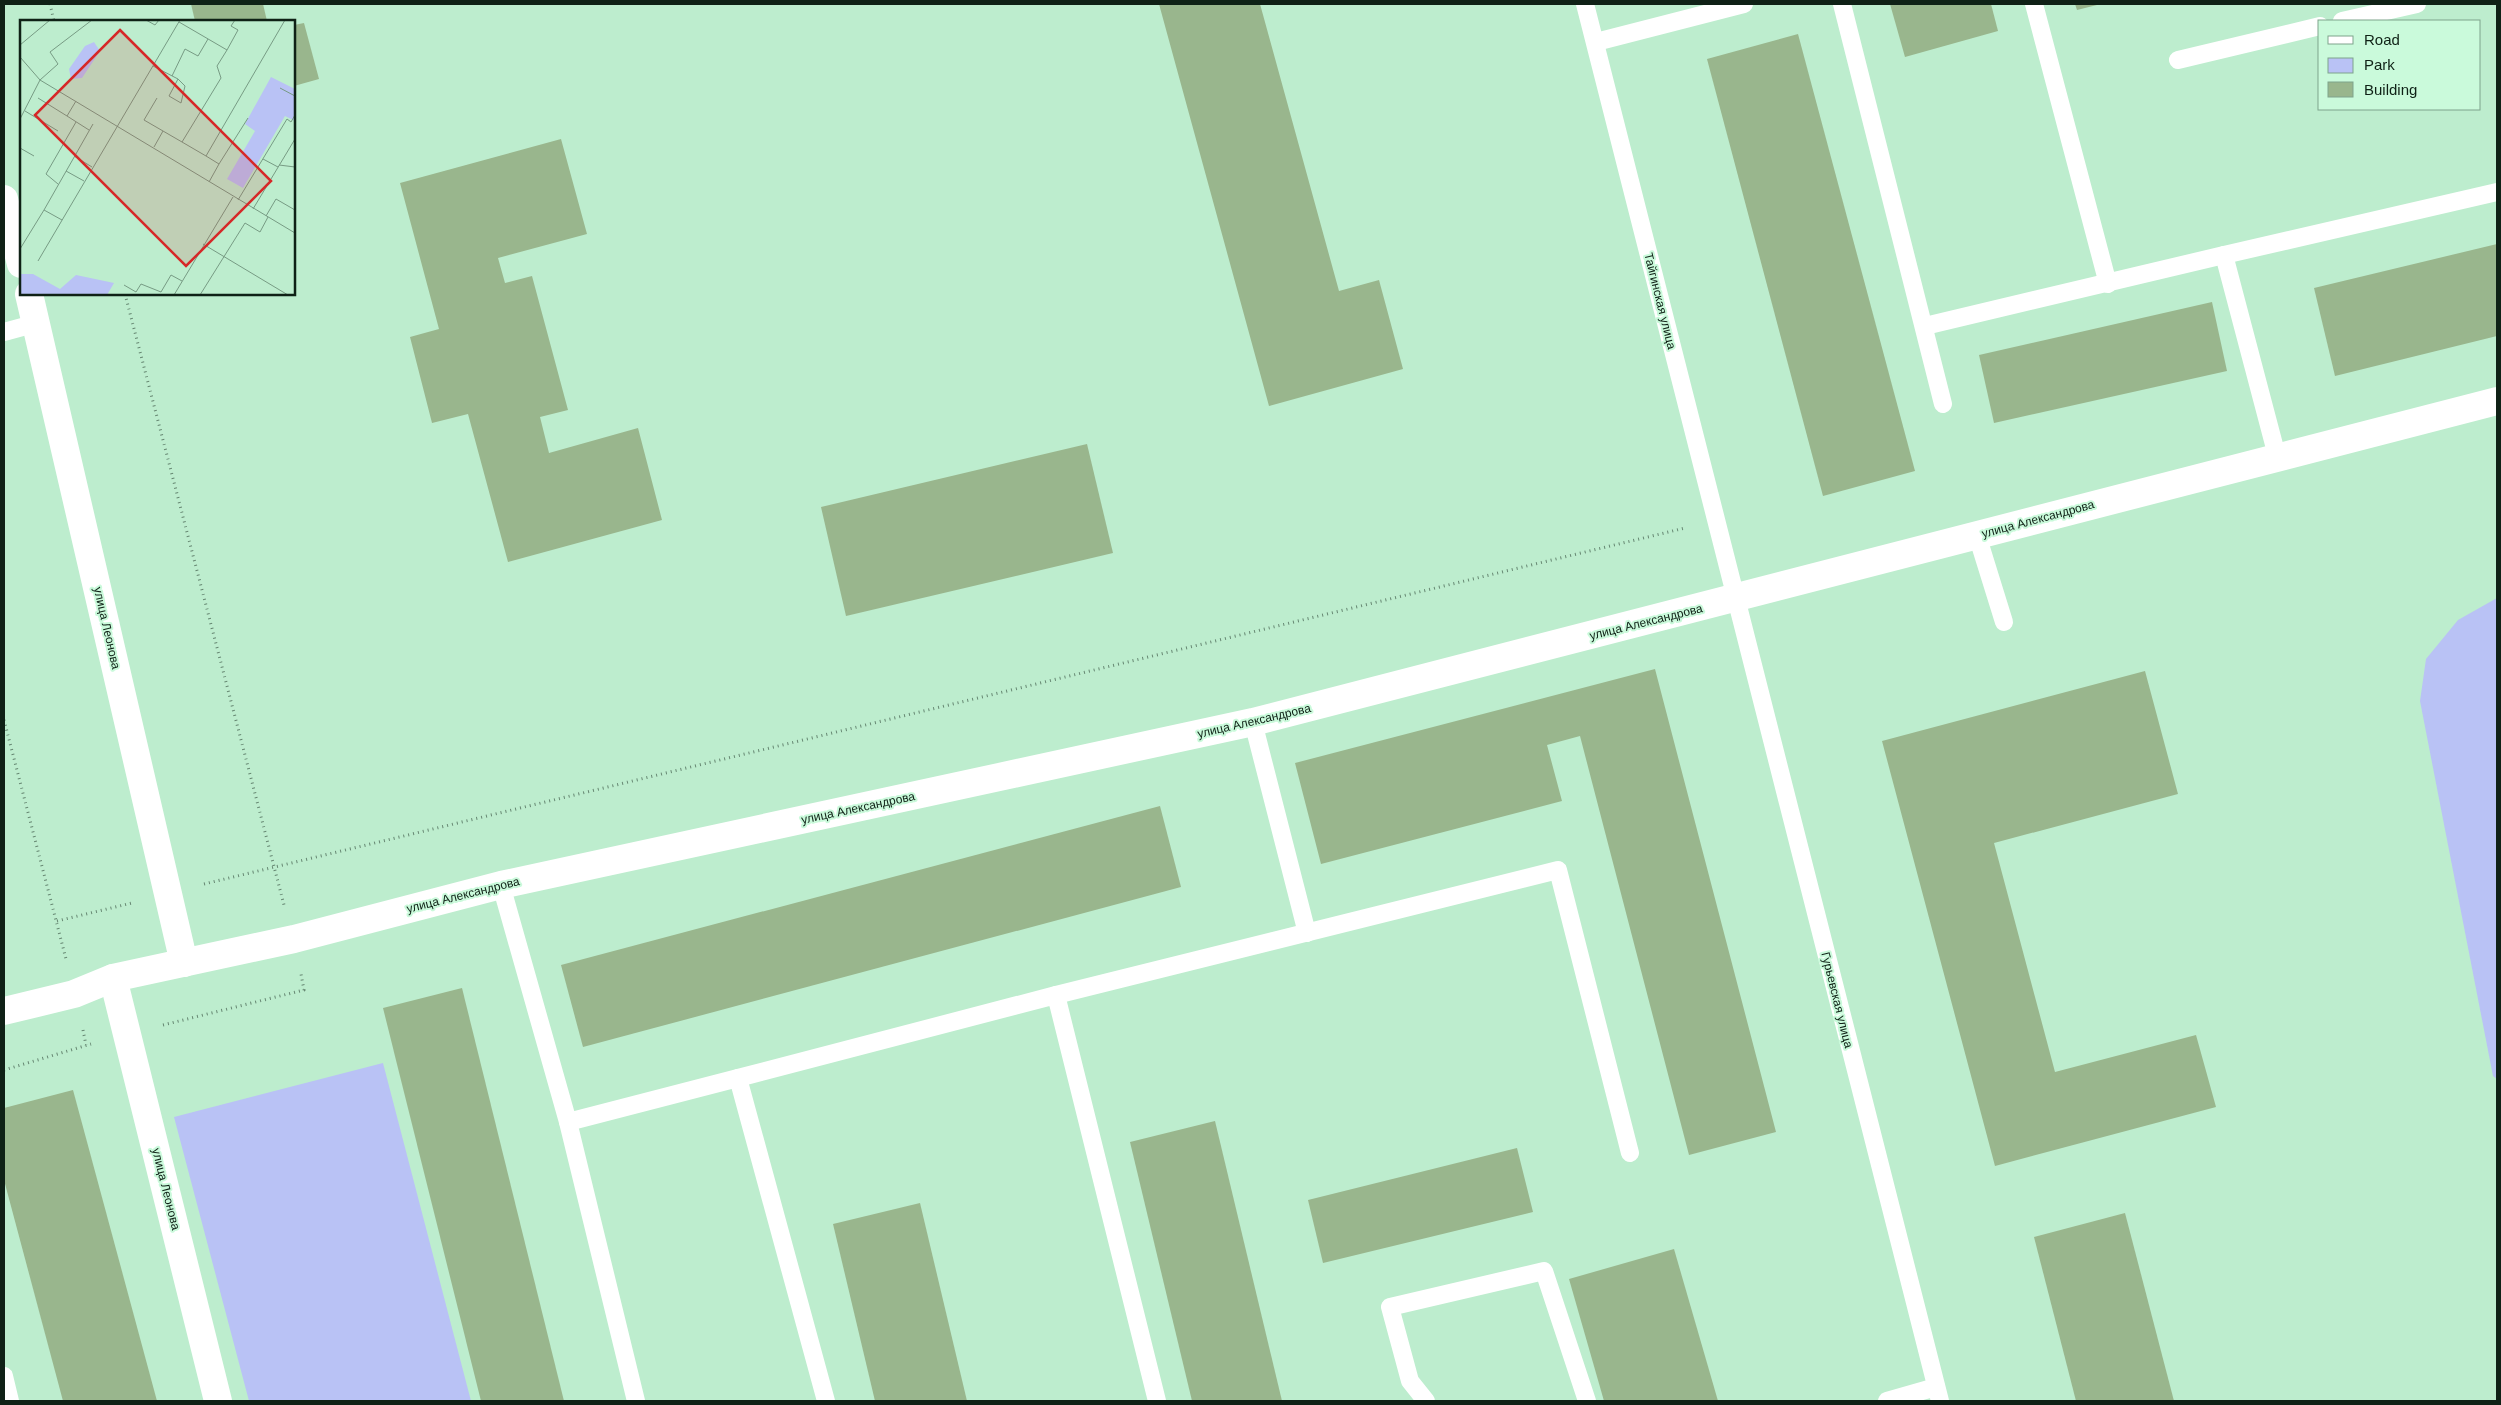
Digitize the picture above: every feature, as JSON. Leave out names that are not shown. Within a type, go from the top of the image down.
[{"type":"street","points":[[4,199],[20,260]]},
{"type":"street","name":"улица Леонова","points":[[29,295],[184,963]]},
{"type":"street","name":"улица Александрова","points":[[4,1011],[74,994],[113,978],[294,939],[501,885],[1253,722],[1735,599],[2277,456],[2497,401]]},
{"type":"street","name":"улица Леонова","points":[[113,978],[218,1401]]},
{"type":"lane","name":"Тайгинская улица","points":[[1585,4],[1735,599]]},
{"type":"lane","points":[[1596,42],[1744,4]]},
{"type":"lane","points":[[1842,4],[1925,326],[1943,404]]},
{"type":"lane","points":[[2034,4],[2108,284]]},
{"type":"lane","points":[[2346,20],[2417,4]]},
{"type":"lane","points":[[2178,60],[2318,26]]},
{"type":"lane","points":[[1925,326],[2497,192]]},
{"type":"lane","points":[[2224,255],[2277,456]]},
{"type":"lane","points":[[4,332],[37,323]]},
{"type":"lane","points":[[1977,535],[2004,622]]},
{"type":"lane","name":"Гурьевская улица","points":[[1735,599],[1938,1394]]},
{"type":"lane","points":[[1253,722],[1307,933]]},
{"type":"lane","points":[[568,1122],[1056,995],[1558,870],[1630,1153]]},
{"type":"lane","points":[[501,885],[568,1122],[636,1401]]},
{"type":"lane","points":[[1056,995],[1157,1401]]},
{"type":"lane","points":[[738,1078],[826,1401]]},
{"type":"lane","points":[[1426,1401],[1410,1381],[1390,1307],[1544,1271],[1587,1401]]},
{"type":"lane","points":[[4,1376],[10,1401]]},
{"type":"lane","points":[[1887,1401],[1938,1394]]},
{"type":"path","points":[[50,4],[54,20]]},
{"type":"path","points":[[124,295],[272,866]]},
{"type":"path","points":[[57,921],[169,894],[272,866],[1715,521]]},
{"type":"path","points":[[4,720],[57,921],[86,1045]]},
{"type":"green space","points":[[2497,598],[2497,1079],[2493,1076],[2420,701],[2426,659],[2458,620]]},
{"type":"green space","points":[[383,1063],[471,1401],[249,1401],[174,1117]]},
{"type":"building","points":[[191,4],[263,4],[267,20],[195,20]]},
{"type":"building","points":[[1159,4],[1260,4],[1339,291],[1379,280],[1403,369],[1269,406]]},
{"type":"building","points":[[1890,4],[1991,4],[1998,31],[1905,57]]},
{"type":"building","points":[[2075,4],[2101,4],[2077,10]]},
{"type":"building","points":[[304,23],[319,79],[295,86],[295,25]]},
{"type":"building","points":[[1798,34],[1915,471],[1823,496],[1707,59]]},
{"type":"building","points":[[561,139],[587,234],[498,258],[505,283],[532,276],[568,410],[540,417],[549,453],[638,428],[662,520],[508,562],[468,414],[432,423],[410,337],[439,329],[400,183]]},
{"type":"building","points":[[2497,244],[2497,336],[2335,376],[2314,288]]},
{"type":"building","points":[[2212,302],[2227,371],[1994,423],[1979,355]]},
{"type":"building","points":[[1087,444],[1113,553],[846,616],[821,507]]},
{"type":"building","points":[[1655,669],[1776,1132],[1689,1155],[1580,736],[1547,745],[1562,801],[1321,864],[1295,763]]},
{"type":"building","points":[[2145,671],[2178,794],[1994,843],[2055,1072],[2196,1035],[2216,1107],[1995,1166],[1882,741]]},
{"type":"building","points":[[1160,806],[1181,887],[583,1047],[561,965]]},
{"type":"building","points":[[462,988],[564,1401],[481,1401],[383,1008]]},
{"type":"building","points":[[73,1090],[157,1401],[63,1401],[4,1180],[4,1108]]},
{"type":"building","points":[[1215,1121],[1282,1401],[1192,1401],[1130,1142]]},
{"type":"building","points":[[1517,1148],[1533,1212],[1323,1263],[1308,1200]]},
{"type":"building","points":[[920,1203],[967,1401],[875,1401],[833,1224]]},
{"type":"building","points":[[2125,1213],[2174,1401],[2076,1401],[2034,1237]]},
{"type":"building","points":[[1674,1249],[1718,1401],[1604,1401],[1569,1279]]}]
